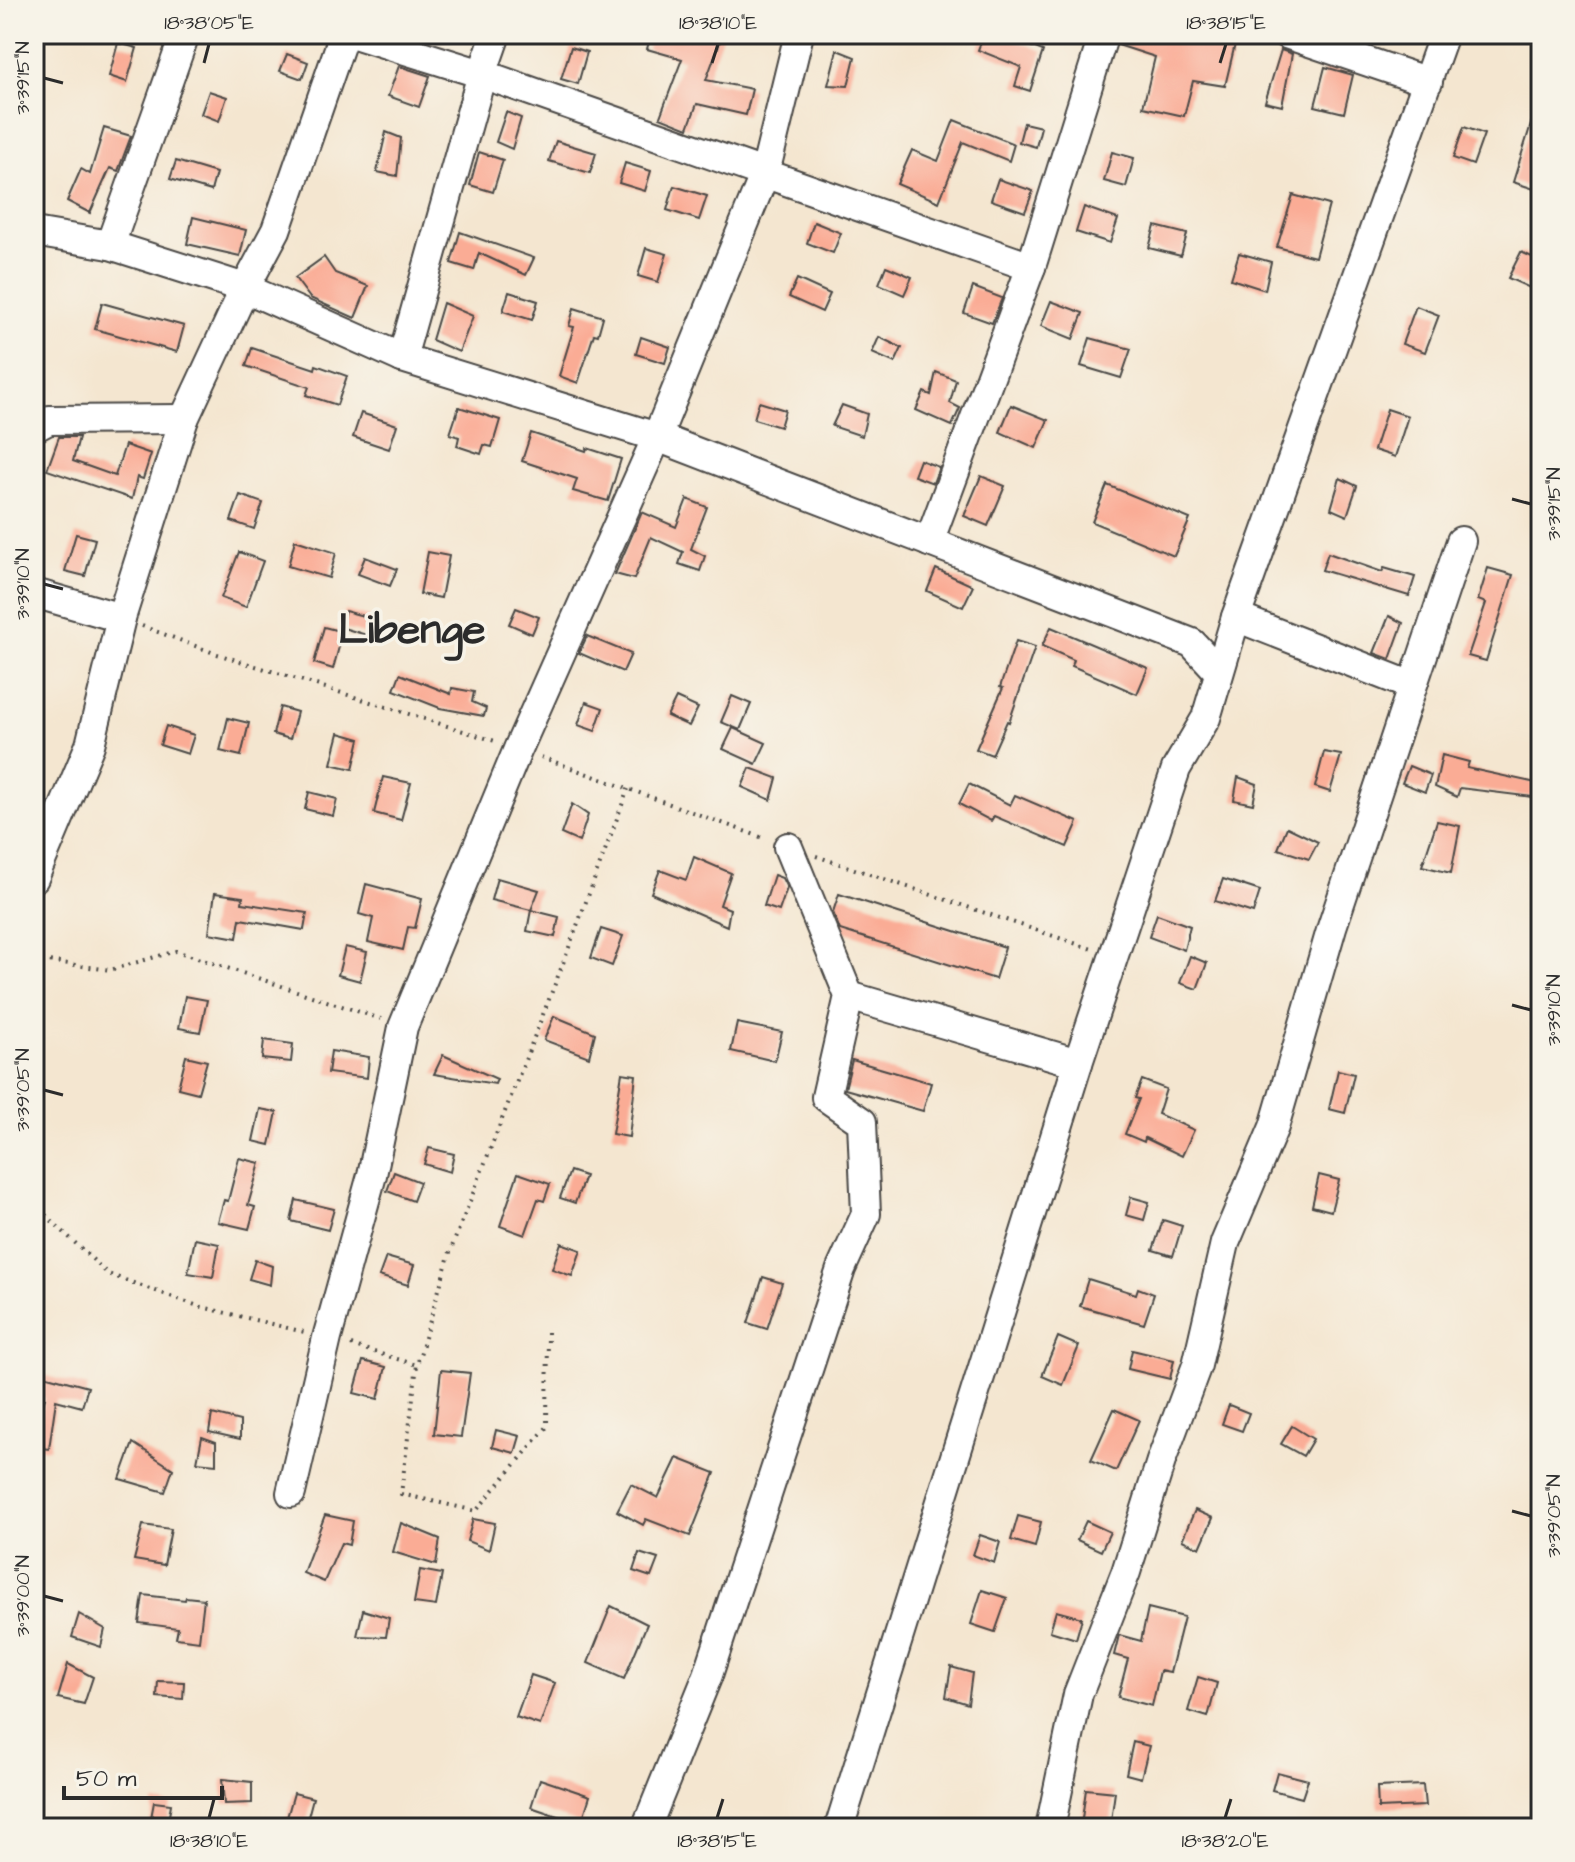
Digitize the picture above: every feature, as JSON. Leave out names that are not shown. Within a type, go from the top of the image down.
[{"type":"street","points":[[110,245],[185,34]]},
{"type":"street","points":[[34,878],[90,745],[121,618],[184,419],[245,288],[276,230],[344,34]]},
{"type":"street","points":[[354,34],[482,74],[1031,267]]},
{"type":"street","points":[[402,358],[496,34]]},
{"type":"street","points":[[291,1493],[327,1338],[372,1175],[403,1027],[518,749],[657,437],[765,173],[799,34]]},
{"type":"street","points":[[929,542],[1031,267],[1104,34]]},
{"type":"street","points":[[1286,34],[1428,82]]},
{"type":"street","points":[[839,1828],[1078,1063],[1176,769],[1206,718],[1236,617],[1444,34]]},
{"type":"street","points":[[34,232],[110,245],[245,288],[402,358],[657,437],[1192,643],[1219,672]]},
{"type":"street","points":[[34,428],[49,420],[184,419]]},
{"type":"street","points":[[1050,1828],[1078,1694],[1126,1572],[1161,1461],[1197,1365],[1225,1243],[1274,1127],[1332,927],[1461,541]]},
{"type":"street","points":[[34,593],[121,618]]},
{"type":"street","points":[[1236,617],[1412,686]]},
{"type":"street","points":[[646,1828],[708,1675],[841,1269],[866,1214],[862,1122],[826,1097],[849,996],[788,847]]},
{"type":"street","points":[[849,996],[1078,1063]]},
{"type":"path","points":[[121,618],[214,653],[518,749],[788,847],[1113,957]]},
{"type":"path","points":[[548,1332],[547,1427],[476,1511],[401,1494],[417,1365],[450,1252],[628,789]]},
{"type":"path","points":[[34,959],[110,970],[176,951],[403,1027]]},
{"type":"path","points":[[34,1204],[108,1274],[198,1306],[327,1338],[417,1365]]},
{"type":"building","points":[[651,34],[723,34],[706,80],[752,89],[746,115],[697,104],[688,128],[660,117],[682,59],[647,49]]},
{"type":"building","points":[[984,34],[999,34],[1043,51],[1030,91],[1015,86],[1021,67],[978,50]]},
{"type":"building","points":[[1121,34],[1215,34],[1236,40],[1225,86],[1193,81],[1184,116],[1143,107],[1155,57],[1118,45]]},
{"type":"building","points":[[118,43],[137,48],[127,82],[109,76]]},
{"type":"building","points":[[571,47],[587,52],[578,84],[561,79]]},
{"type":"building","points":[[837,50],[855,57],[848,86],[828,85]]},
{"type":"building","points":[[1281,50],[1292,54],[1282,106],[1265,102]]},
{"type":"building","points":[[287,54],[308,62],[302,79],[280,71]]},
{"type":"building","points":[[399,66],[430,76],[419,107],[388,96]]},
{"type":"building","points":[[1325,67],[1353,75],[1344,113],[1315,106]]},
{"type":"building","points":[[209,91],[227,97],[219,121],[201,114]]},
{"type":"building","points":[[1537,105],[1541,105],[1541,165],[1534,189],[1513,182]]},
{"type":"building","points":[[506,112],[521,118],[512,149],[496,142]]},
{"type":"building","points":[[954,120],[1014,144],[1009,161],[963,142],[939,202],[897,184],[912,150],[938,161]]},
{"type":"building","points":[[1024,123],[1041,127],[1036,147],[1019,142]]},
{"type":"building","points":[[1464,127],[1484,134],[1473,165],[1453,158]]},
{"type":"building","points":[[104,128],[131,136],[118,171],[110,168],[90,213],[67,201],[81,169],[90,174]]},
{"type":"building","points":[[386,132],[401,138],[397,176],[377,172]]},
{"type":"building","points":[[556,141],[596,153],[590,173],[549,161]]},
{"type":"building","points":[[479,152],[503,160],[493,192],[470,185]]},
{"type":"building","points":[[1112,152],[1134,158],[1126,187],[1104,181]]},
{"type":"building","points":[[176,161],[216,173],[211,191],[170,179]]},
{"type":"building","points":[[625,163],[651,171],[645,191],[619,183]]},
{"type":"building","points":[[998,179],[1033,191],[1025,212],[991,200]]},
{"type":"building","points":[[674,186],[707,196],[699,220],[667,210]]},
{"type":"building","points":[[1293,195],[1329,205],[1315,257],[1277,247]]},
{"type":"building","points":[[1084,207],[1118,219],[1110,243],[1076,232]]},
{"type":"building","points":[[193,217],[246,230],[240,256],[187,244]]},
{"type":"building","points":[[814,222],[841,233],[833,253],[807,243]]},
{"type":"building","points":[[1155,226],[1187,234],[1181,256],[1149,248]]},
{"type":"building","points":[[460,232],[534,258],[526,275],[479,253],[474,270],[451,263]]},
{"type":"building","points":[[646,248],[667,254],[658,282],[638,276]]},
{"type":"building","points":[[1521,252],[1541,261],[1530,288],[1508,278]]},
{"type":"building","points":[[1239,253],[1271,262],[1265,290],[1231,279]]},
{"type":"building","points":[[324,257],[335,273],[368,286],[355,318],[310,298],[295,278]]},
{"type":"building","points":[[886,266],[912,277],[904,295],[879,284]]},
{"type":"building","points":[[797,279],[830,294],[822,312],[789,297]]},
{"type":"building","points":[[973,287],[1002,298],[992,323],[964,313]]},
{"type":"building","points":[[509,292],[538,301],[532,320],[503,311]]},
{"type":"building","points":[[1051,301],[1083,313],[1073,339],[1041,326]]},
{"type":"building","points":[[102,303],[184,326],[177,352],[95,329]]},
{"type":"building","points":[[443,303],[473,316],[459,352],[432,340]]},
{"type":"building","points":[[1416,306],[1439,315],[1425,352],[1402,344]]},
{"type":"building","points":[[574,308],[603,317],[578,383],[559,376],[574,327],[569,326]]},
{"type":"building","points":[[641,337],[670,347],[665,363],[636,354]]},
{"type":"building","points":[[879,337],[902,348],[895,363],[872,353]]},
{"type":"building","points":[[1090,338],[1131,349],[1121,378],[1081,366]]},
{"type":"building","points":[[252,348],[347,376],[337,405],[306,395],[309,387],[246,366]]},
{"type":"building","points":[[936,372],[956,380],[950,403],[960,408],[952,426],[916,410],[924,392],[931,395]]},
{"type":"building","points":[[759,402],[785,410],[780,427],[754,419]]},
{"type":"building","points":[[842,405],[867,414],[862,436],[832,426]]},
{"type":"building","points":[[1011,405],[1048,420],[1036,448],[1000,432]]},
{"type":"building","points":[[459,407],[500,420],[492,447],[484,445],[481,454],[457,446],[459,437],[450,434]]},
{"type":"building","points":[[1387,409],[1408,416],[1395,457],[1374,450]]},
{"type":"building","points":[[361,413],[397,425],[389,449],[353,437]]},
{"type":"building","points":[[531,433],[621,459],[608,501],[573,491],[577,479],[522,461]]},
{"type":"building","points":[[59,437],[79,437],[73,461],[115,476],[125,445],[151,454],[143,479],[137,477],[132,499],[47,470]]},
{"type":"building","points":[[920,460],[939,467],[933,483],[914,476]]},
{"type":"building","points":[[981,476],[1005,486],[988,526],[964,516]]},
{"type":"building","points":[[1340,478],[1357,486],[1347,516],[1331,509]]},
{"type":"building","points":[[1107,485],[1190,519],[1174,556],[1092,522]]},
{"type":"building","points":[[240,495],[263,503],[254,529],[231,521]]},
{"type":"building","points":[[687,499],[707,507],[691,549],[705,556],[700,571],[679,564],[683,552],[651,537],[634,579],[615,574],[642,512],[676,527]]},
{"type":"building","points":[[76,534],[95,539],[85,576],[65,571]]},
{"type":"building","points":[[295,540],[336,553],[329,578],[288,566]]},
{"type":"building","points":[[239,552],[263,561],[246,607],[221,598]]},
{"type":"building","points":[[428,552],[449,556],[441,598],[420,594]]},
{"type":"building","points":[[1328,553],[1382,572],[1384,568],[1415,577],[1409,596],[1322,570]]},
{"type":"building","points":[[365,557],[397,569],[390,586],[358,574]]},
{"type":"building","points":[[1488,568],[1513,575],[1486,661],[1468,656],[1486,603],[1478,600]]},
{"type":"building","points":[[936,569],[973,586],[963,607],[927,591]]},
{"type":"building","points":[[516,608],[539,617],[532,634],[509,624]]},
{"type":"building","points":[[345,611],[378,620],[373,637],[340,627]]},
{"type":"building","points":[[1389,616],[1403,623],[1390,659],[1374,653]]},
{"type":"building","points":[[324,627],[343,632],[333,669],[314,663]]},
{"type":"building","points":[[1051,627],[1148,668],[1137,694],[1072,666],[1074,660],[1042,646]]},
{"type":"building","points":[[587,636],[631,654],[623,672],[579,653]]},
{"type":"building","points":[[1016,641],[1035,647],[1009,722],[992,755],[976,749],[1003,688],[1000,687]]},
{"type":"building","points":[[400,674],[451,694],[452,688],[474,692],[472,702],[486,708],[484,716],[440,708],[394,690]]},
{"type":"building","points":[[732,696],[751,704],[740,730],[721,722]]},
{"type":"building","points":[[676,698],[698,708],[689,726],[667,716]]},
{"type":"building","points":[[586,702],[603,708],[595,731],[578,725]]},
{"type":"building","points":[[280,707],[297,712],[290,739],[273,734]]},
{"type":"building","points":[[228,718],[249,723],[241,756],[220,751]]},
{"type":"building","points":[[166,726],[194,735],[188,754],[160,745]]},
{"type":"building","points":[[733,728],[766,743],[756,764],[723,749]]},
{"type":"building","points":[[339,733],[360,739],[353,769],[331,764]]},
{"type":"building","points":[[1324,752],[1341,755],[1330,792],[1315,787]]},
{"type":"building","points":[[1442,755],[1469,762],[1467,768],[1541,784],[1541,798],[1460,788],[1457,797],[1435,787]]},
{"type":"building","points":[[1409,766],[1431,775],[1425,792],[1402,783]]},
{"type":"building","points":[[750,768],[777,778],[771,800],[742,787]]},
{"type":"building","points":[[383,777],[411,783],[401,820],[374,813]]},
{"type":"building","points":[[1238,777],[1257,784],[1253,804],[1234,800]]},
{"type":"building","points":[[969,784],[1010,805],[1015,795],[1078,822],[1067,847],[994,816],[991,821],[959,804]]},
{"type":"building","points":[[309,792],[337,799],[333,816],[305,809]]},
{"type":"building","points":[[572,804],[588,815],[579,842],[561,834]]},
{"type":"building","points":[[1437,821],[1460,826],[1451,873],[1422,866]]},
{"type":"building","points":[[1287,827],[1318,842],[1309,859],[1278,849]]},
{"type":"building","points":[[694,857],[731,873],[720,905],[730,909],[727,926],[651,893],[660,870],[686,880]]},
{"type":"building","points":[[774,875],[782,878],[787,888],[779,911],[764,906]]},
{"type":"building","points":[[497,878],[539,890],[531,910],[491,900]]},
{"type":"building","points":[[1223,879],[1260,891],[1253,913],[1215,901]]},
{"type":"building","points":[[366,884],[422,899],[415,928],[408,927],[403,950],[368,942],[373,918],[359,914]]},
{"type":"building","points":[[215,893],[243,897],[242,903],[307,913],[304,930],[240,919],[237,938],[209,933]]},
{"type":"building","points":[[839,894],[1005,947],[995,979],[840,930],[833,912]]},
{"type":"building","points":[[531,910],[559,917],[555,937],[527,931]]},
{"type":"building","points":[[1157,914],[1190,926],[1184,950],[1149,937]]},
{"type":"building","points":[[601,929],[623,936],[612,966],[591,958]]},
{"type":"building","points":[[345,947],[367,952],[360,981],[338,975]]},
{"type":"building","points":[[1190,956],[1207,963],[1197,989],[1180,983]]},
{"type":"building","points":[[185,996],[207,1000],[200,1032],[179,1028]]},
{"type":"building","points":[[554,1016],[595,1033],[589,1057],[544,1040]]},
{"type":"building","points":[[737,1023],[782,1032],[775,1061],[731,1051]]},
{"type":"building","points":[[264,1040],[293,1044],[291,1062],[262,1059]]},
{"type":"building","points":[[331,1051],[369,1057],[367,1078],[328,1073]]},
{"type":"building","points":[[443,1055],[497,1079],[495,1084],[434,1074]]},
{"type":"building","points":[[186,1056],[207,1061],[198,1093],[178,1088]]},
{"type":"building","points":[[852,1060],[931,1083],[923,1111],[845,1089]]},
{"type":"building","points":[[1338,1070],[1354,1074],[1345,1113],[1329,1109]]},
{"type":"building","points":[[622,1073],[636,1075],[629,1137],[612,1134]]},
{"type":"building","points":[[1142,1080],[1166,1089],[1158,1114],[1194,1130],[1182,1156],[1145,1138],[1144,1142],[1125,1134],[1139,1099],[1135,1098]]},
{"type":"building","points":[[260,1109],[277,1112],[270,1145],[253,1141]]},
{"type":"building","points":[[429,1148],[454,1154],[450,1172],[424,1164]]},
{"type":"building","points":[[239,1158],[260,1163],[248,1205],[255,1207],[249,1229],[218,1222],[224,1200],[228,1201]]},
{"type":"building","points":[[570,1171],[585,1176],[575,1203],[560,1198]]},
{"type":"building","points":[[394,1172],[420,1182],[413,1201],[387,1191]]},
{"type":"building","points":[[518,1173],[550,1184],[544,1201],[538,1199],[525,1235],[500,1226]]},
{"type":"building","points":[[1319,1175],[1339,1180],[1331,1211],[1312,1206]]},
{"type":"building","points":[[1131,1197],[1149,1202],[1144,1220],[1126,1215]]},
{"type":"building","points":[[296,1200],[334,1209],[328,1230],[291,1221]]},
{"type":"building","points":[[1163,1220],[1182,1226],[1173,1256],[1153,1250]]},
{"type":"building","points":[[195,1239],[219,1244],[213,1277],[188,1273]]},
{"type":"building","points":[[561,1243],[581,1250],[572,1276],[552,1269]]},
{"type":"building","points":[[386,1257],[414,1265],[408,1285],[379,1276]]},
{"type":"building","points":[[255,1260],[272,1266],[270,1285],[249,1279]]},
{"type":"building","points":[[763,1277],[782,1283],[767,1329],[748,1323]]},
{"type":"building","points":[[1088,1279],[1136,1294],[1138,1288],[1154,1294],[1144,1324],[1080,1306]]},
{"type":"building","points":[[1058,1337],[1079,1346],[1063,1385],[1042,1376]]},
{"type":"building","points":[[1132,1350],[1174,1360],[1170,1379],[1128,1369]]},
{"type":"building","points":[[363,1361],[386,1367],[378,1399],[354,1393]]},
{"type":"building","points":[[441,1370],[470,1373],[461,1437],[434,1434]]},
{"type":"building","points":[[40,1374],[88,1387],[82,1407],[56,1400],[49,1449],[34,1447],[34,1436],[45,1398],[35,1395]]},
{"type":"building","points":[[1229,1405],[1249,1413],[1242,1431],[1222,1424]]},
{"type":"building","points":[[1114,1409],[1139,1420],[1116,1471],[1091,1460]]},
{"type":"building","points":[[212,1414],[240,1421],[240,1439],[209,1432]]},
{"type":"building","points":[[1292,1426],[1313,1439],[1303,1456],[1281,1444]]},
{"type":"building","points":[[496,1430],[520,1436],[515,1453],[492,1447]]},
{"type":"building","points":[[202,1437],[216,1442],[216,1464],[197,1462]]},
{"type":"building","points":[[133,1443],[173,1469],[165,1492],[120,1479]]},
{"type":"building","points":[[677,1458],[715,1473],[690,1536],[646,1519],[643,1525],[617,1511],[631,1484],[658,1498]]},
{"type":"building","points":[[1195,1510],[1213,1518],[1200,1548],[1182,1540]]},
{"type":"building","points":[[325,1515],[353,1521],[349,1545],[341,1543],[324,1582],[303,1573]]},
{"type":"building","points":[[1018,1516],[1041,1522],[1035,1547],[1011,1540]]},
{"type":"building","points":[[473,1519],[495,1523],[489,1550],[467,1541]]},
{"type":"building","points":[[1086,1521],[1110,1532],[1101,1551],[1077,1540]]},
{"type":"building","points":[[401,1523],[440,1539],[436,1565],[393,1552]]},
{"type":"building","points":[[143,1525],[171,1529],[164,1565],[134,1560]]},
{"type":"building","points":[[980,1535],[1000,1542],[994,1563],[973,1555]]},
{"type":"building","points":[[639,1553],[658,1559],[651,1577],[633,1571]]},
{"type":"building","points":[[420,1570],[442,1574],[436,1606],[414,1603]]},
{"type":"building","points":[[982,1590],[1007,1598],[995,1632],[971,1624]]},
{"type":"building","points":[[143,1595],[204,1599],[199,1641],[176,1638],[178,1628],[139,1623]]},
{"type":"building","points":[[611,1606],[647,1624],[624,1679],[588,1663]]},
{"type":"building","points":[[1148,1608],[1184,1617],[1170,1673],[1160,1671],[1152,1706],[1118,1697],[1128,1659],[1114,1655],[1119,1635],[1141,1641]]},
{"type":"building","points":[[363,1610],[389,1618],[386,1637],[357,1636]]},
{"type":"building","points":[[1056,1611],[1082,1618],[1076,1639],[1050,1631]]},
{"type":"building","points":[[79,1614],[105,1629],[101,1647],[72,1637]]},
{"type":"building","points":[[68,1664],[93,1677],[84,1704],[58,1698]]},
{"type":"building","points":[[951,1667],[972,1673],[968,1704],[946,1697]]},
{"type":"building","points":[[531,1675],[555,1683],[540,1725],[516,1717]]},
{"type":"building","points":[[1198,1677],[1217,1683],[1208,1717],[1188,1711]]},
{"type":"building","points":[[158,1681],[184,1682],[183,1699],[157,1697]]},
{"type":"building","points":[[1133,1742],[1149,1746],[1141,1778],[1126,1774]]},
{"type":"building","points":[[1277,1772],[1308,1780],[1302,1798],[1272,1790]]},
{"type":"building","points":[[222,1779],[252,1782],[252,1803],[224,1804]]},
{"type":"building","points":[[540,1779],[590,1796],[581,1824],[531,1807]]},
{"type":"building","points":[[1423,1785],[1425,1806],[1378,1808],[1377,1787]]},
{"type":"building","points":[[1086,1789],[1115,1792],[1110,1828],[1081,1826]]},
{"type":"building","points":[[294,1793],[313,1798],[305,1828],[284,1828]]},
{"type":"building","points":[[154,1802],[171,1804],[167,1828],[149,1828]]},
{"type":"district","name":"Libenge","points":[[412,631]]}]
